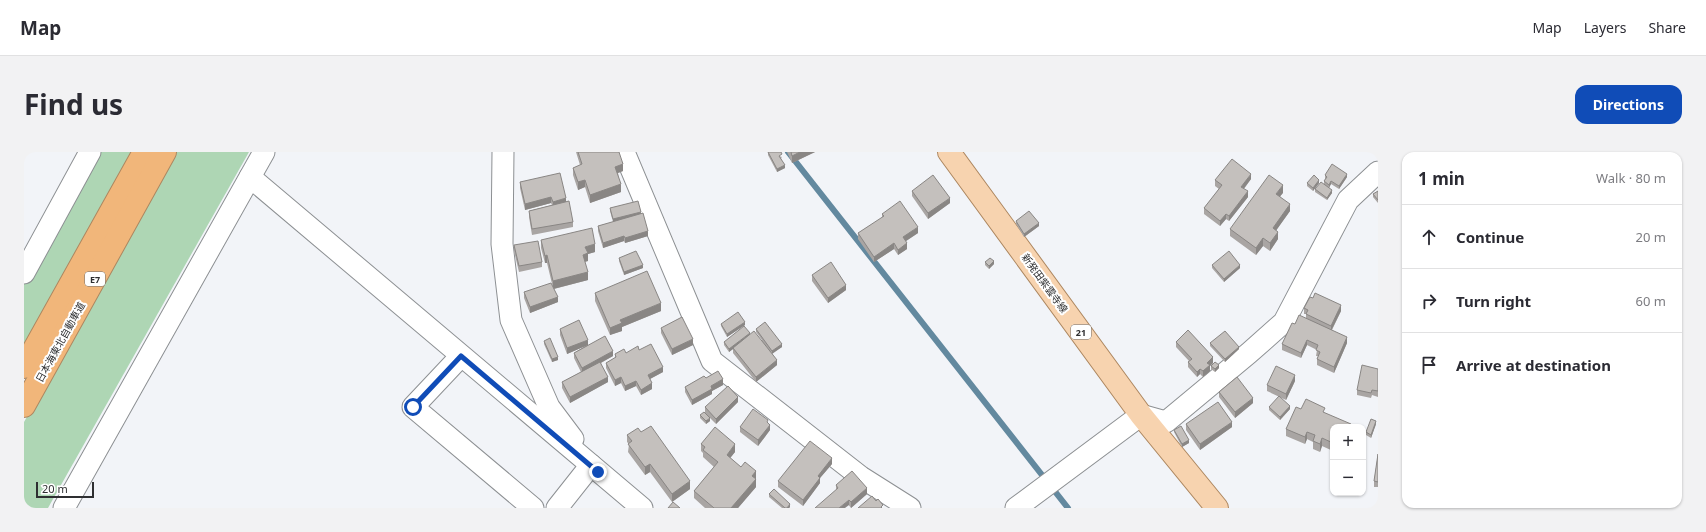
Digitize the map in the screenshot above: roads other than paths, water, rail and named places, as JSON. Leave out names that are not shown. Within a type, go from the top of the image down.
[{"type":"highway","name":"日本海東北自動車道","points":[[24,367],[144,152]]},
{"type":"highway","name":"日本海東北自動車道","points":[[24,406],[165,152]]},
{"type":"main road","name":"新発田紫雲寺線","points":[[949,152],[1141,415],[1217,508]]},
{"type":"street","points":[[24,273],[90,152]]},
{"type":"street","points":[[64,508],[264,152]]},
{"type":"street","points":[[503,152],[502,244],[511,320],[548,407],[594,468]]},
{"type":"street","points":[[624,152],[712,361],[861,477],[910,508]]},
{"type":"street","points":[[1016,508],[1141,415],[1166,422],[1284,322],[1348,200],[1378,172]]},
{"type":"street","points":[[250,177],[642,508]]},
{"type":"street","points":[[461,356],[413,407],[533,508]]},
{"type":"street","points":[[557,508],[594,468]]},
{"type":"waterway","points":[[788,152],[1068,508]]}]
